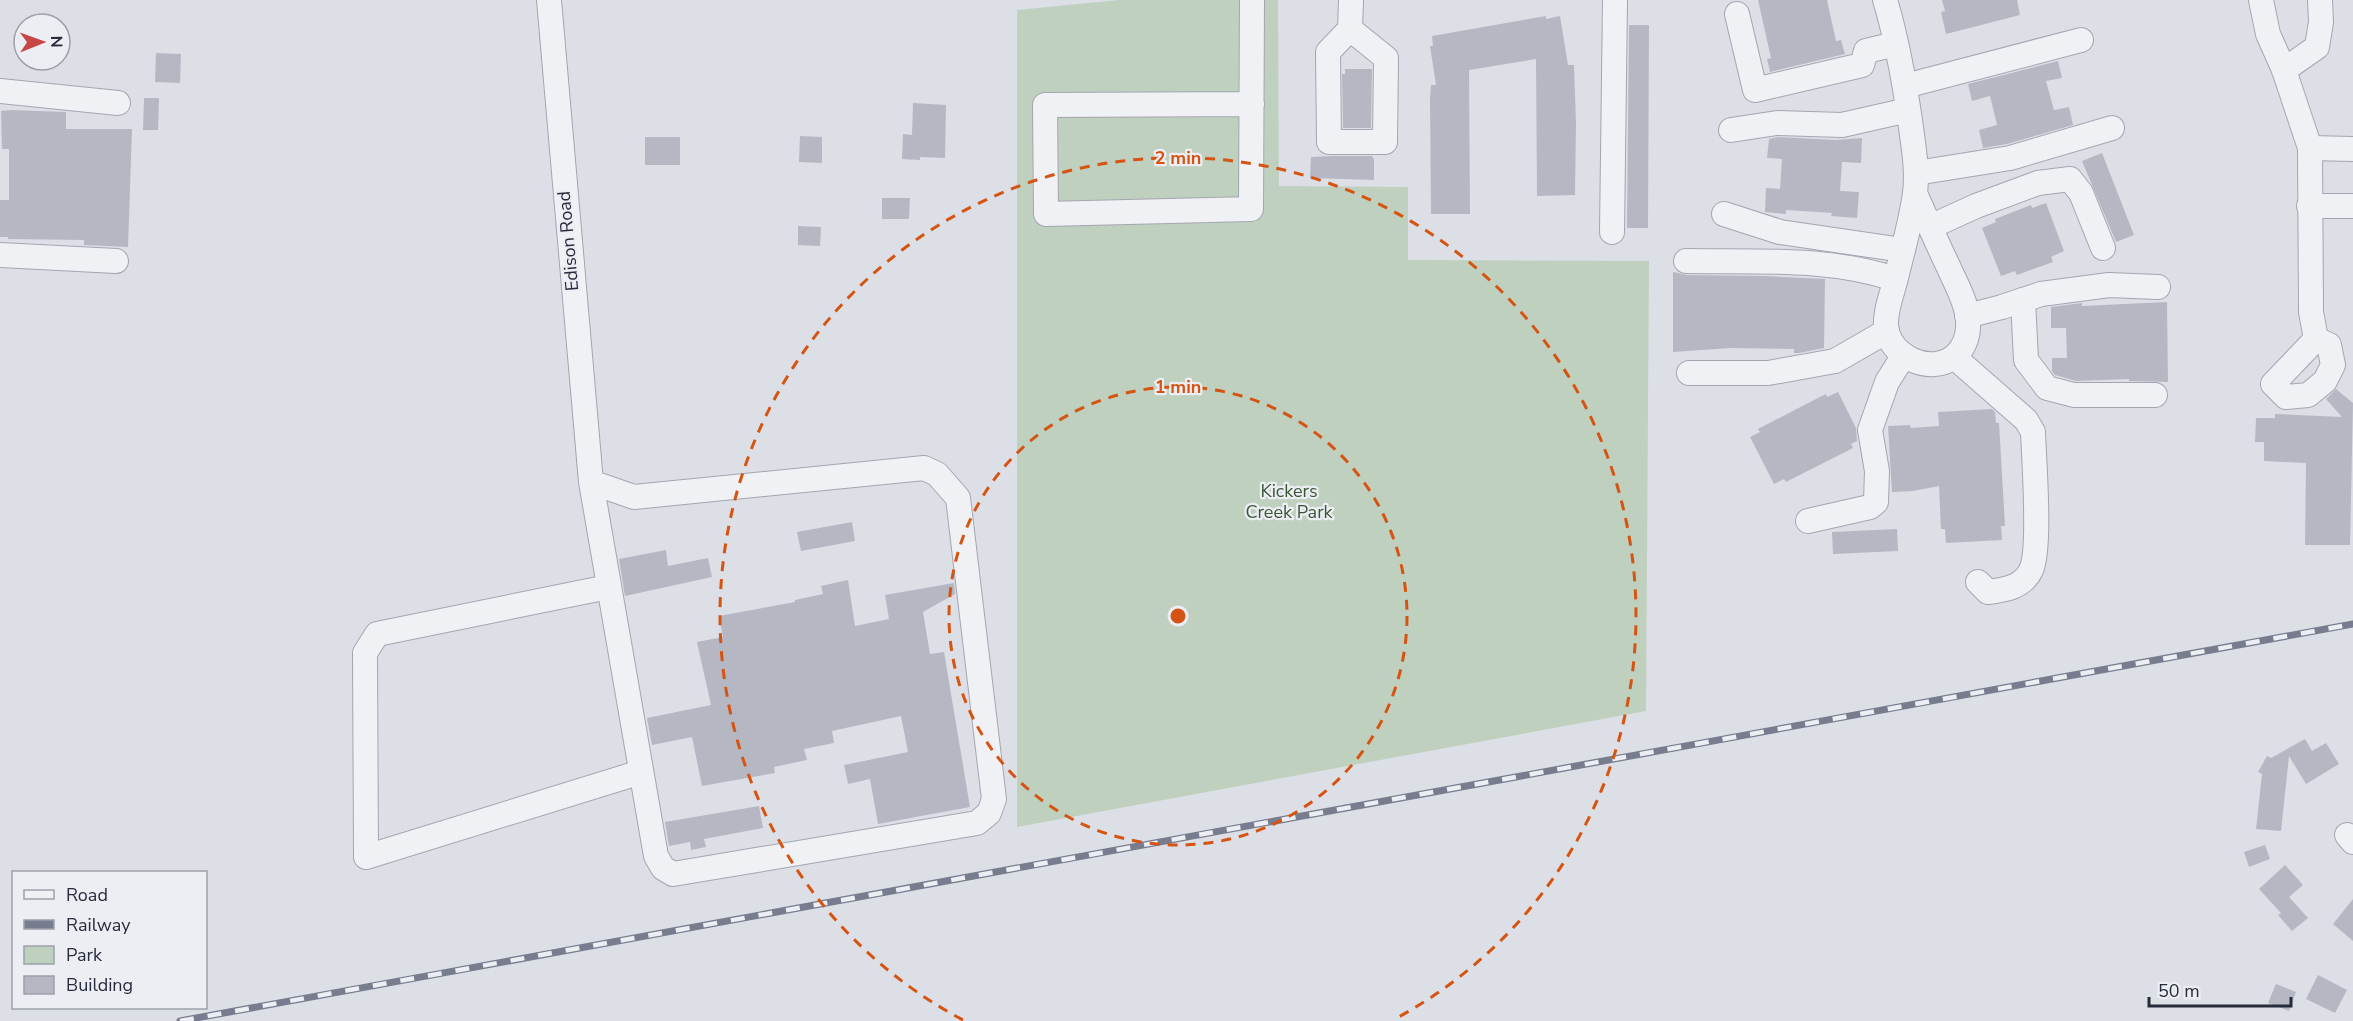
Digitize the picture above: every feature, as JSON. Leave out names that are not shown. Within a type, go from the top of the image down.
[{"type":"street","name":"Edison Road","points":[[549,0],[591,482],[656,856],[663,868],[673,874],[977,823],[989,813],[994,799],[958,498],[937,474],[924,468],[634,497],[591,482]]},
{"type":"street","points":[[1252,0],[1252,104],[1251,208],[1046,214],[1045,105],[1252,104]]},
{"type":"street","points":[[1350,28],[1386,58],[1385,142],[1329,142],[1328,52],[1350,28],[1351,0]]},
{"type":"street","points":[[1612,232],[1615,0]]},
{"type":"street","points":[[1885,0],[1907,98],[1915,183],[1930,227],[1962,296],[1967,315],[1964,347],[1944,363],[1929,364],[1912,360],[1898,352],[1887,331],[1887,313],[1903,250],[1915,183]]},
{"type":"street","points":[[2261,0],[2268,34],[2284,70],[2310,148],[2311,312],[2316,339]]},
{"type":"street","points":[[2284,70],[2317,47],[2321,22],[2320,0]]},
{"type":"street","points":[[1737,14],[1755,90],[1862,65],[1866,51],[1896,44]]},
{"type":"street","points":[[1731,130],[1777,123],[1842,125],[1907,98],[2081,40]]},
{"type":"street","points":[[0,91],[118,103]]},
{"type":"street","points":[[1915,183],[2112,128]]},
{"type":"street","points":[[2310,148],[2353,149]]},
{"type":"street","points":[[1930,227],[1976,206],[2038,183],[2070,179],[2081,193],[2103,248]]},
{"type":"street","points":[[2309,206],[2353,206]]},
{"type":"street","points":[[1724,214],[1780,232],[1903,250]]},
{"type":"street","points":[[0,255],[116,261]]},
{"type":"street","points":[[1686,261],[1816,263],[1868,270],[1895,279]]},
{"type":"street","points":[[1967,315],[2041,294],[2109,285],[2158,287]]},
{"type":"street","points":[[2023,300],[2026,360],[2047,387],[2074,394],[2155,394]]},
{"type":"street","points":[[1689,373],[1768,373],[1835,361],[1887,331]]},
{"type":"street","points":[[1808,521],[1870,507],[1876,501],[1877,471],[1870,430],[1887,382],[1904,355]]},
{"type":"street","points":[[1954,357],[2026,420],[2033,432],[2036,542],[2032,569],[2025,579],[2010,590],[1988,592],[1978,582]]},
{"type":"street","points":[[608,587],[377,634],[365,653],[366,857],[640,772]]},
{"type":"green space","name":"Kickers Creek Park","points":[[1119,0],[1278,0],[1279,186],[1408,187],[1408,260],[1649,261],[1646,711],[1017,827],[1017,10]]},
{"type":"building","points":[[1758,0],[1827,0],[1836,41],[1841,40],[1845,54],[1770,72],[1767,59],[1771,58]]},
{"type":"building","points":[[1942,0],[2017,0],[2020,15],[1946,34],[1941,12],[1945,11]]},
{"type":"building","points":[[1546,16],[1546,19],[1560,16],[1568,65],[1574,65],[1575,195],[1537,196],[1536,59],[1469,70],[1470,214],[1431,214],[1430,98],[1431,85],[1436,85],[1430,46],[1433,46],[1432,36]]},
{"type":"building","points":[[1629,25],[1649,25],[1648,228],[1627,228]]},
{"type":"building","points":[[156,53],[181,54],[180,83],[155,82]]},
{"type":"building","points":[[2058,61],[2062,78],[2046,81],[2054,110],[2069,107],[2073,125],[2007,144],[1983,148],[1979,130],[1997,125],[1990,96],[1972,101],[1968,84]]},
{"type":"building","points":[[1345,69],[1372,69],[1371,128],[1343,128],[1342,74],[1345,74]]},
{"type":"building","points":[[144,98],[159,98],[158,130],[143,130]]},
{"type":"building","points":[[913,103],[946,105],[945,158],[902,159],[903,134],[912,135]]},
{"type":"building","points":[[1,111],[66,112],[66,129],[132,129],[128,247],[84,245],[84,240],[0,237],[0,200],[9,200],[9,149],[2,149]]},
{"type":"building","points":[[800,136],[822,137],[822,163],[799,162]]},
{"type":"building","points":[[645,137],[680,137],[680,165],[645,165]]},
{"type":"building","points":[[1778,137],[1836,140],[1862,138],[1861,163],[1842,162],[1840,191],[1859,192],[1857,218],[1831,216],[1832,213],[1786,210],[1786,214],[1765,212],[1766,188],[1780,189],[1782,159],[1767,158],[1769,139]]},
{"type":"building","points":[[2102,153],[2134,235],[2116,242],[2082,161]]},
{"type":"building","points":[[1372,156],[1374,180],[1310,178],[1311,157]]},
{"type":"building","points":[[882,198],[910,198],[909,219],[882,219]]},
{"type":"building","points":[[2046,203],[2064,251],[2051,257],[2053,262],[2017,275],[2015,271],[2001,276],[1982,228],[1996,222],[1995,219],[2031,205],[2032,208]]},
{"type":"building","points":[[798,226],[821,227],[820,246],[798,245]]},
{"type":"building","points":[[1673,272],[1686,275],[1825,279],[1824,348],[1799,353],[1794,353],[1794,349],[1731,348],[1673,352]]},
{"type":"building","points":[[2167,302],[2168,382],[2129,381],[2129,379],[2076,381],[2055,375],[2052,371],[2052,358],[2067,358],[2066,328],[2051,328],[2051,307],[2082,303],[2082,306]]},
{"type":"building","points":[[2336,389],[2353,403],[2350,545],[2305,545],[2306,463],[2264,461],[2264,442],[2255,442],[2256,418],[2275,418],[2275,414],[2342,417],[2326,399]]},
{"type":"building","points":[[1838,392],[1856,428],[1857,441],[1851,444],[1853,448],[1786,482],[1784,479],[1774,484],[1750,437],[1760,432],[1758,429],[1814,400],[1826,394],[1827,397]]},
{"type":"building","points":[[1992,409],[1995,412],[1996,423],[1999,423],[2005,526],[2001,526],[2002,540],[1946,543],[1945,529],[1941,529],[1939,486],[1892,492],[1888,426],[1910,425],[1911,428],[1939,426],[1938,412]]},
{"type":"building","points":[[852,522],[855,541],[801,551],[797,532]]},
{"type":"building","points":[[1897,529],[1898,551],[1833,554],[1832,532]]},
{"type":"building","points":[[666,550],[668,566],[708,558],[712,577],[625,596],[619,559]]},
{"type":"building","points":[[848,580],[855,626],[889,619],[885,595],[954,583],[955,594],[923,612],[930,654],[944,652],[970,807],[878,824],[870,779],[848,784],[844,765],[908,752],[901,716],[832,731],[834,743],[804,749],[807,760],[774,767],[775,773],[702,786],[692,737],[652,745],[647,718],[711,705],[697,642],[723,637],[719,616],[795,602],[795,600],[823,594],[821,586]]},
{"type":"building","points":[[2305,739],[2312,751],[2326,743],[2339,764],[2306,784],[2289,756],[2281,831],[2256,829],[2262,774],[2258,772],[2267,756],[2271,758]]},
{"type":"building","points":[[759,806],[763,828],[704,839],[706,847],[691,850],[690,842],[669,846],[665,822]]},
{"type":"building","points":[[2265,845],[2270,859],[2249,867],[2244,852]]},
{"type":"building","points":[[2285,865],[2303,885],[2289,897],[2308,918],[2292,931],[2278,915],[2281,913],[2259,889]]},
{"type":"building","points":[[2353,899],[2353,941],[2333,924]]},
{"type":"building","points":[[2318,975],[2347,990],[2335,1013],[2306,999]]},
{"type":"building","points":[[2276,984],[2296,992],[2289,1011],[2268,1003]]},
{"type":"railway","points":[[180,1021],[2353,624]]}]
